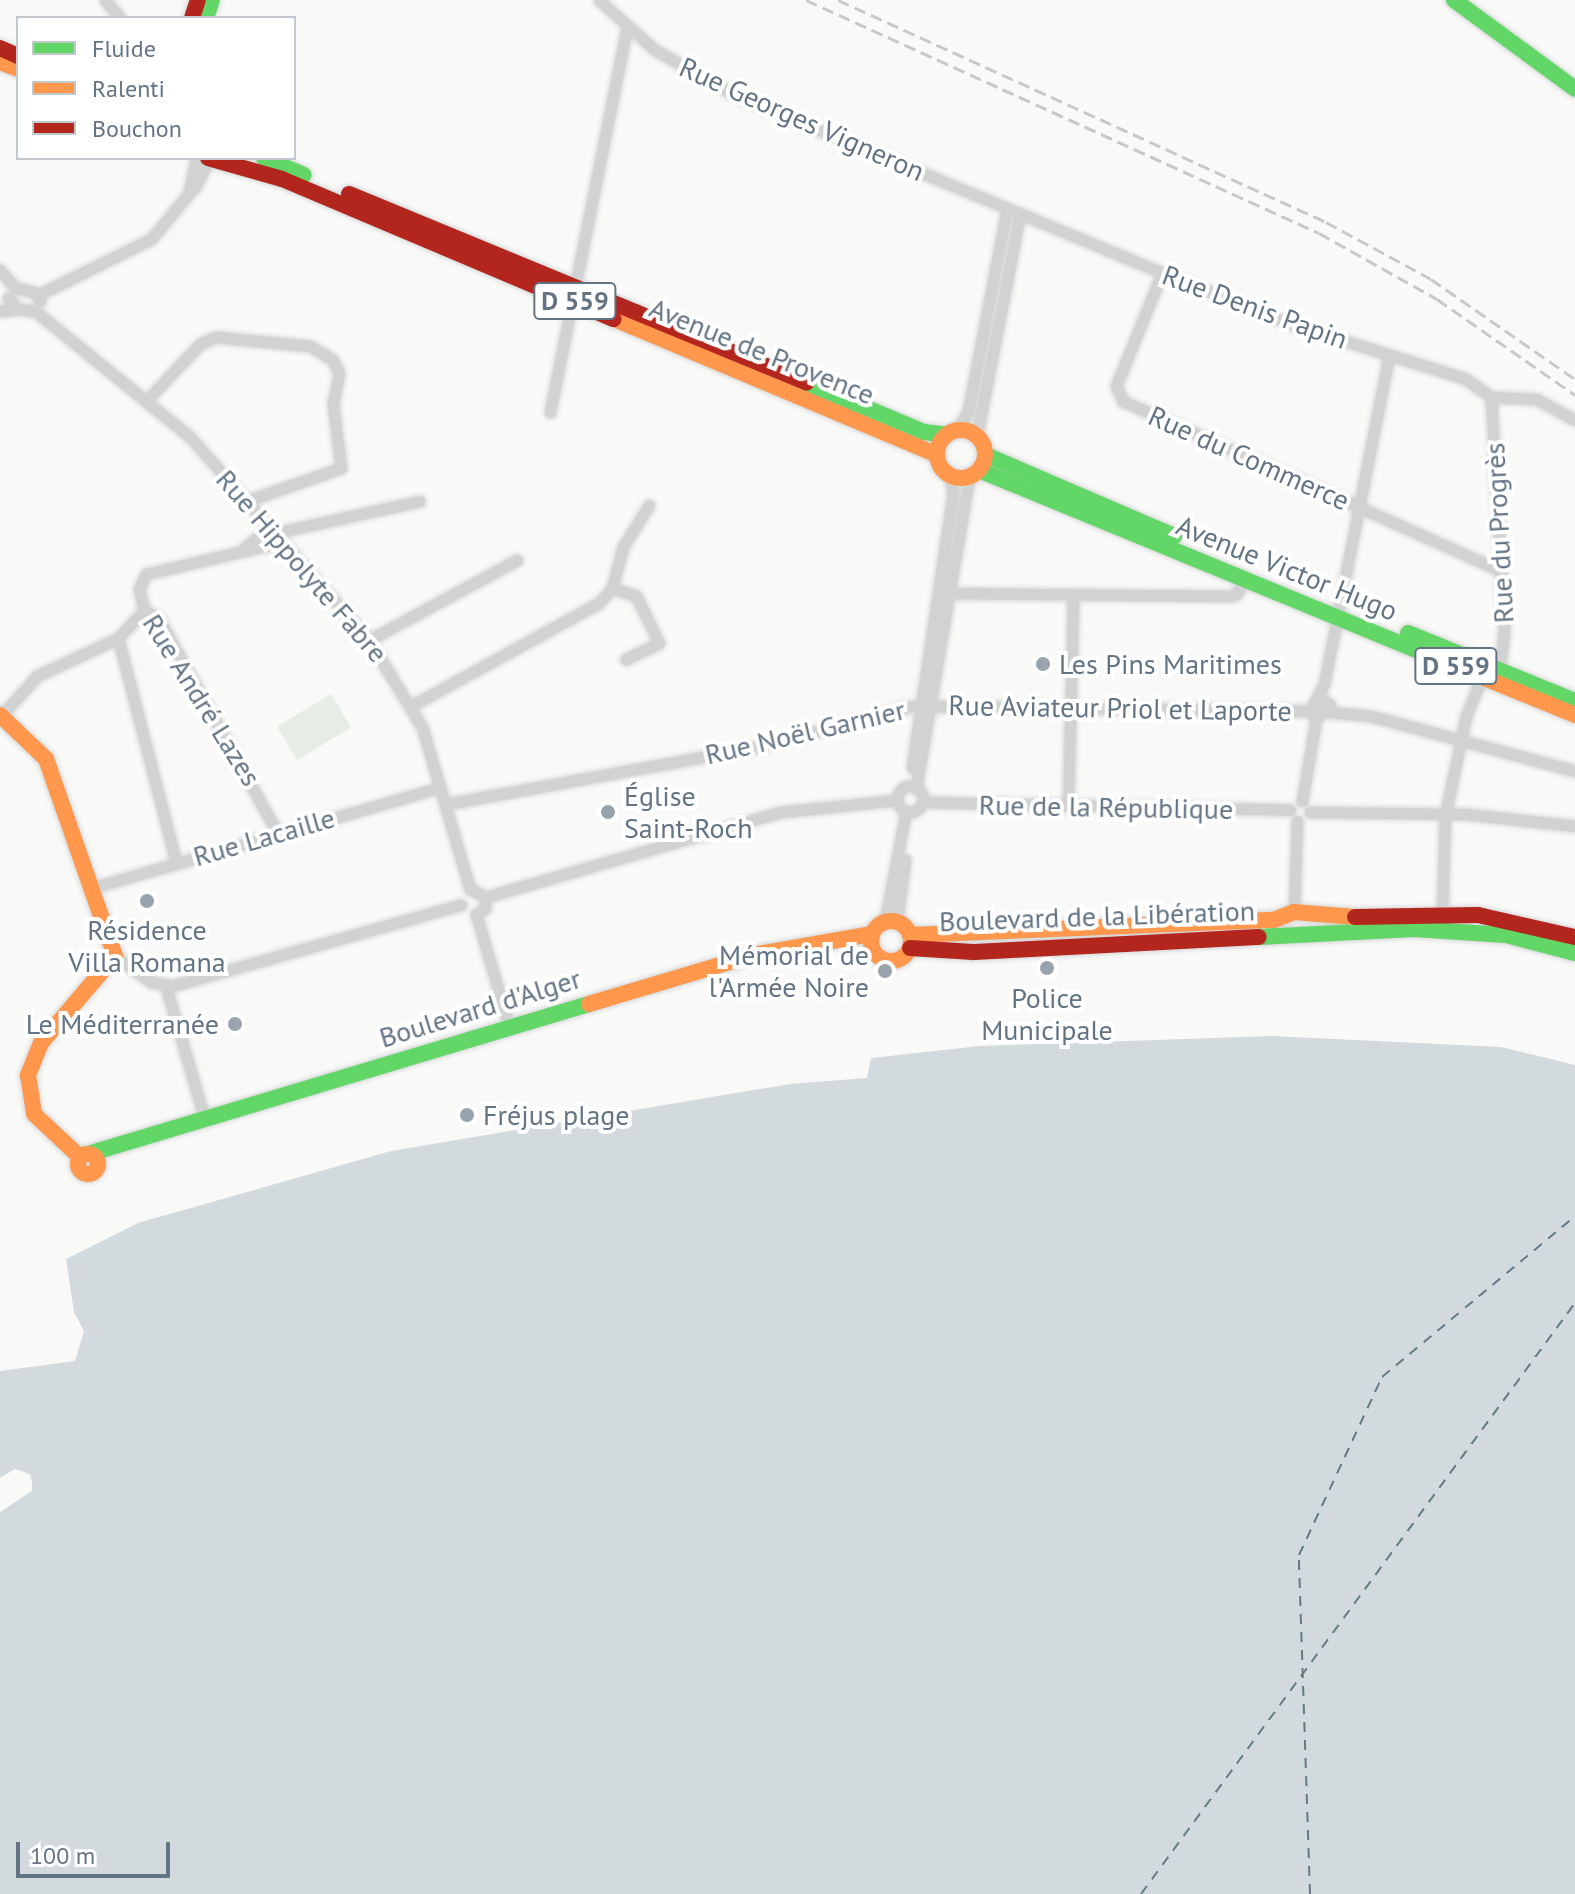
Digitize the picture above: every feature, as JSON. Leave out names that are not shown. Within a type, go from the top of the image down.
[{"type":"main road","points":[[1454,0],[1575,86]]},
{"type":"main road","points":[[1463,0],[1575,86]]},
{"type":"main road","name":"Avenue de Provence","points":[[213,160],[282,179],[924,432],[977,435]]},
{"type":"main road","name":"Avenue de Provence","points":[[269,160],[937,455]]},
{"type":"main road","points":[[952,432],[937,455],[950,475],[978,467],[977,435]]},
{"type":"main road","name":"Avenue Victor Hugo","points":[[978,467],[1245,577],[1500,669],[1575,701]]},
{"type":"main road","name":"Avenue Victor Hugo","points":[[978,467],[1338,611],[1482,677],[1575,715]]},
{"type":"main road","points":[[1,715],[46,759],[110,959]]},
{"type":"main road","name":"Boulevard de la Libération","points":[[910,942],[1294,914],[1442,913],[1505,919],[1575,937]]},
{"type":"main road","points":[[1294,914],[1307,926],[1294,936],[1280,927],[1294,914]]},
{"type":"main road","points":[[891,921],[910,942],[899,960],[882,959],[872,947],[872,934],[891,921]]},
{"type":"main road","name":"Boulevard de la Libération","points":[[910,942],[973,952],[1459,930],[1575,953]]},
{"type":"main road","name":"Boulevard d'Alger","points":[[110,959],[36,1050],[27,1084],[38,1120],[93,1155],[204,1117],[753,955],[872,934]]},
{"type":"street","points":[[105,0],[118,16]]},
{"type":"street","name":"Rue Georges Vigneron","points":[[599,0],[627,27],[681,67],[735,95],[1020,214]]},
{"type":"street","points":[[550,412],[627,27]]},
{"type":"street","points":[[189,192],[196,160]]},
{"type":"street","points":[[6,301],[38,295],[138,248],[161,230],[213,160]]},
{"type":"street","points":[[952,432],[968,411],[1007,209]]},
{"type":"street","points":[[977,435],[1020,214]]},
{"type":"street","name":"Rue Denis Papin","points":[[1020,214],[1291,324],[1466,379],[1491,397]]},
{"type":"street","points":[[0,270],[6,301],[18,309],[35,311],[38,295]]},
{"type":"street","name":"Rue du Commerce","points":[[1162,273],[1117,394],[1501,571]]},
{"type":"street","name":"Rue Hippolyte Fabre","points":[[35,311],[148,399],[247,501],[369,640],[413,705],[441,787],[470,889]]},
{"type":"street","points":[[148,399],[200,344],[216,337],[310,346],[332,359],[339,373],[333,404],[341,468],[247,501]]},
{"type":"street","points":[[1294,914],[1294,816],[1302,801],[1389,355]]},
{"type":"street","points":[[1491,397],[1536,399],[1575,420]]},
{"type":"street","name":"Rue du Progrès","points":[[1491,397],[1504,646],[1500,669]]},
{"type":"street","points":[[944,593],[978,467]]},
{"type":"street","points":[[891,921],[909,811],[923,802],[913,787],[944,593],[953,494],[950,475]]},
{"type":"street","points":[[275,534],[420,501]]},
{"type":"street","points":[[413,705],[600,602],[612,588],[629,532],[649,505]]},
{"type":"street","name":"Rue André Lazes","points":[[244,548],[275,534]]},
{"type":"street","name":"Rue André Lazes","points":[[275,534],[244,548],[146,574],[139,589],[144,610],[159,619],[277,832]]},
{"type":"street","points":[[369,640],[517,560]]},
{"type":"street","points":[[944,593],[1073,597],[1230,596],[1237,594],[1245,577]]},
{"type":"street","points":[[612,588],[636,596],[659,643],[626,659]]},
{"type":"street","points":[[1068,806],[1073,597]]},
{"type":"street","points":[[1,715],[37,676],[118,638],[144,610]]},
{"type":"street","points":[[118,638],[176,862]]},
{"type":"street","points":[[1442,913],[1445,815],[1461,740],[1482,677]]},
{"type":"street","name":"Rue Aviateur Priol et Laporte","points":[[925,705],[1319,709],[1362,714],[1575,771]]},
{"type":"street","name":"Rue Noël Garnier","points":[[446,804],[762,746],[925,705]]},
{"type":"street","name":"Rue Lacaille","points":[[88,889],[441,787]]},
{"type":"street","points":[[110,959],[166,987],[461,905],[470,889],[486,897],[781,812],[897,800],[913,787]]},
{"type":"street","points":[[897,800],[909,811]]},
{"type":"street","points":[[1302,801],[1310,812]]},
{"type":"street","name":"Rue de la République","points":[[923,802],[1294,816]]},
{"type":"street","points":[[1294,816],[1310,812],[1445,815],[1575,826]]},
{"type":"street","points":[[476,914],[485,908],[486,897]]},
{"type":"street","points":[[461,905],[476,914],[509,1026]]},
{"type":"street","points":[[166,987],[204,1117]]},
{"type":"shaded area","points":[[331,694],[351,727],[297,760],[277,726]]},
{"type":"shaded area","points":[[1272,1036],[1501,1047],[1575,1065],[1575,1894],[0,1894],[0,1512],[32,1491],[32,1481],[30,1474],[15,1469],[0,1478],[0,1371],[75,1361],[84,1331],[74,1312],[66,1259],[138,1223],[391,1151],[790,1084],[867,1078],[871,1058],[979,1046]]},
{"type":"ferry route","points":[[1310,1894],[1299,1555],[1382,1377],[1575,1216]]},
{"type":"ferry route","points":[[1141,1894],[1575,1303]]},
{"type":"railway","points":[[806,0],[1319,233],[1437,299],[1575,395]]},
{"type":"railway","points":[[838,0],[1326,222],[1431,279],[1575,379]]},
{"type":"traffic: fast","points":[[207,16],[212,0]]},
{"type":"traffic: fast","points":[[1454,0],[1575,89]]},
{"type":"traffic: fast","points":[[269,160],[304,175]]},
{"type":"traffic: fast","points":[[807,383],[924,432],[947,435]]},
{"type":"traffic: fast","points":[[986,455],[1174,536]]},
{"type":"traffic: fast","points":[[979,470],[1443,661]]},
{"type":"traffic: fast","points":[[1408,633],[1575,701]]},
{"type":"traffic: fast","points":[[1259,937],[1414,929],[1506,935],[1575,953]]},
{"type":"traffic: fast","points":[[88,1154],[589,1004]]},
{"type":"traffic: slow","points":[[0,62],[16,68]]},
{"type":"traffic: slow","points":[[614,319],[937,455]]},
{"type":"traffic: slow","points":[[961,430],[978,437],[985,454],[978,471],[961,478],[944,471],[937,454],[944,437],[961,430]]},
{"type":"traffic: slow","points":[[1443,661],[1575,715]]},
{"type":"traffic: slow","points":[[0,715],[46,759],[115,956],[41,1043],[28,1075],[34,1114],[80,1157]]},
{"type":"traffic: slow","points":[[911,935],[1274,920],[1294,912],[1355,917]]},
{"type":"traffic: slow","points":[[891,921],[905,927],[911,941],[905,955],[891,961],[877,955],[871,941],[877,927],[891,921]]},
{"type":"traffic: slow","points":[[589,1004],[753,955],[872,934]]},
{"type":"traffic: slow","points":[[84,1154],[92,1154],[98,1164],[92,1174],[84,1174],[78,1168],[78,1160],[84,1154]]},
{"type":"traffic: jam","points":[[193,16],[198,0]]},
{"type":"traffic: jam","points":[[0,48],[16,55]]},
{"type":"traffic: jam","points":[[215,160],[282,179],[614,319]]},
{"type":"traffic: jam","points":[[349,194],[807,383]]},
{"type":"traffic: jam","points":[[1355,917],[1478,915],[1575,937]]},
{"type":"traffic: jam","points":[[910,948],[973,952],[1259,937]]},
{"type":"place","name":"Les Pins Maritimes","points":[[1043,664]]},
{"type":"place","name":"Église Saint-Roch","points":[[608,812]]},
{"type":"place","name":"Résidence Villa Romana","points":[[147,901]]},
{"type":"place","name":"Police Municipale","points":[[1047,968]]},
{"type":"place","name":"Mémorial de l'Armée Noire","points":[[885,971]]},
{"type":"place","name":"Le Méditerranée","points":[[235,1024]]},
{"type":"place","name":"Fréjus plage","points":[[467,1115]]}]
